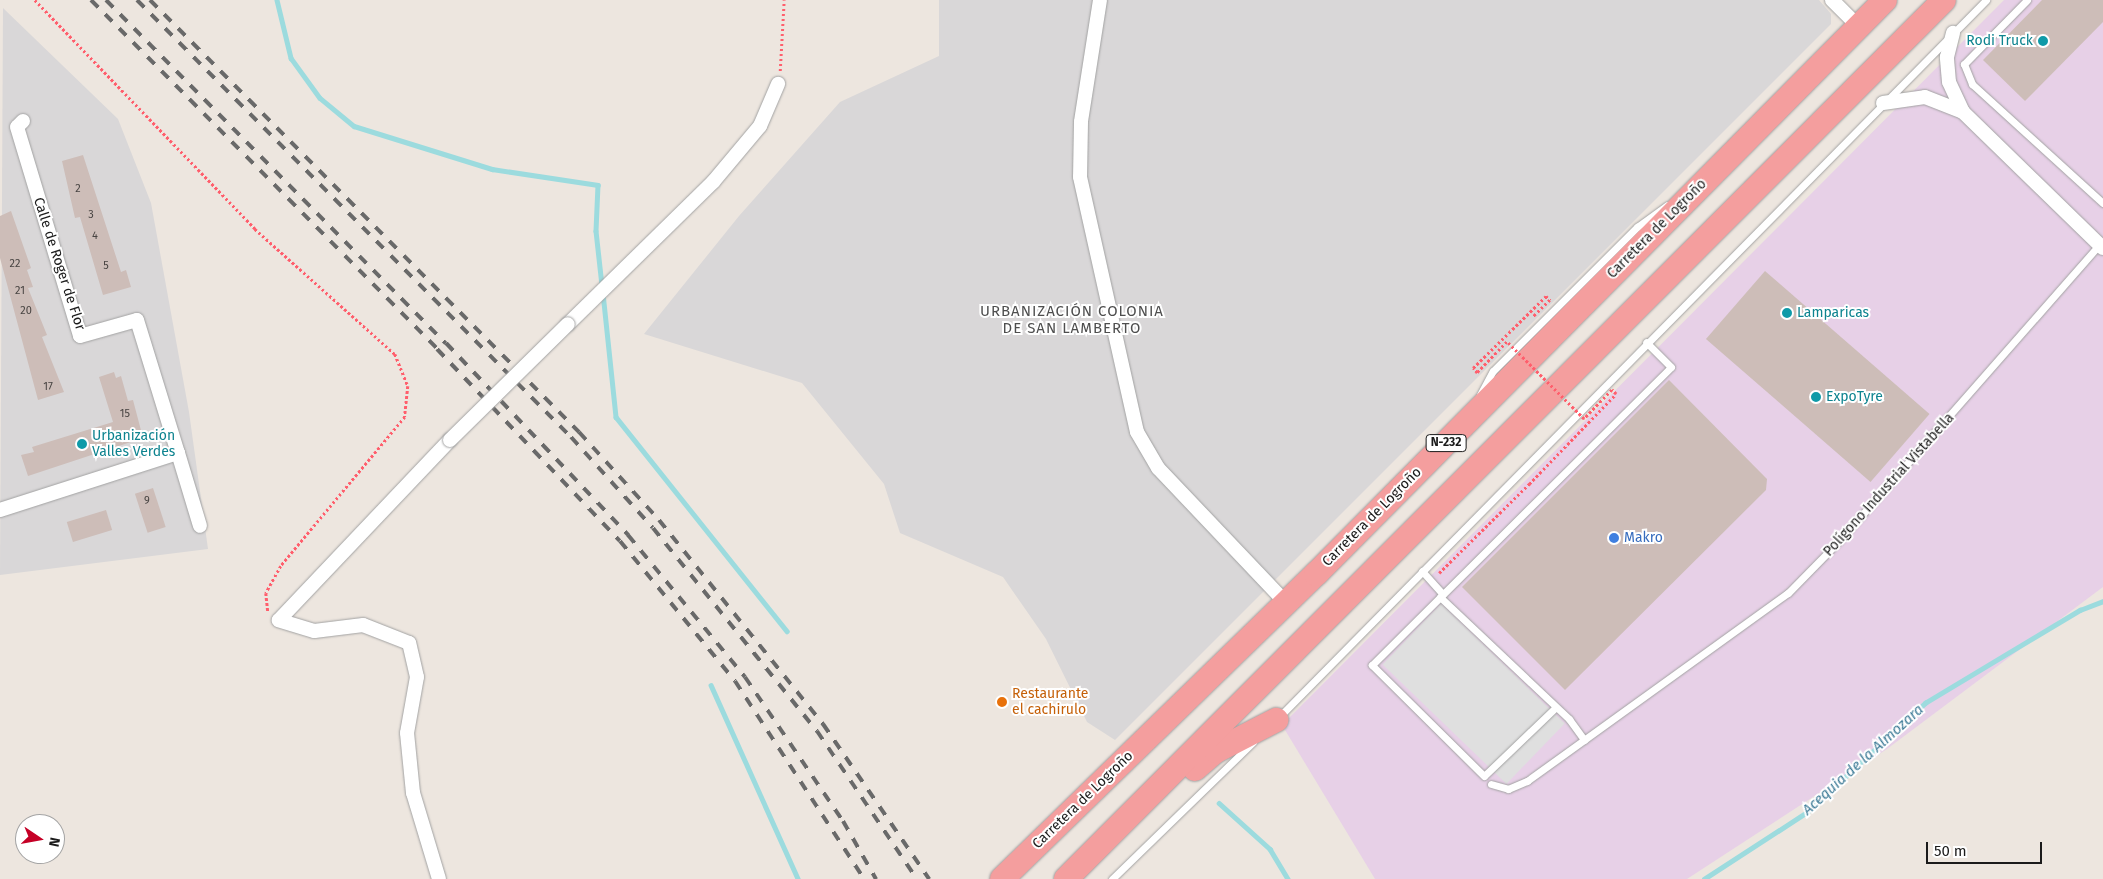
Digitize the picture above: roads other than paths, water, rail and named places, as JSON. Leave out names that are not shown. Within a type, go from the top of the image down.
[{"type":"highway","name":"Carretera de Logroño","points":[[1002,879],[1286,603],[1884,0]]},
{"type":"highway","name":"N-232","points":[[1072,874],[1944,0]]},
{"type":"highway","points":[[1072,874],[1216,751],[1276,720]]},
{"type":"street","points":[[1100,0],[1081,122],[1080,177],[1138,432],[1158,468],[1286,603]]},
{"type":"street","points":[[1832,0],[1858,26]]},
{"type":"street","points":[[1953,33],[1947,57],[1950,82],[1963,112]]},
{"type":"street","points":[[438,879],[412,793],[407,733],[417,677],[409,643],[363,625],[314,631],[279,620],[450,440],[713,182],[760,126],[778,84]]},
{"type":"street","points":[[1883,103],[1925,97],[1963,112]]},
{"type":"street","name":"Polígono Industrial Vistabella","points":[[1963,112],[2100,247]]},
{"type":"street","name":"Calle de Roger de Flor","points":[[23,120],[17,127],[80,336],[137,320],[178,453]]},
{"type":"street","points":[[0,510],[178,453],[200,526]]},
{"type":"lane","points":[[1112,879],[1276,720],[1646,342],[1986,0]]},
{"type":"lane","points":[[2027,0],[1964,64],[1972,84],[2103,203]]},
{"type":"lane","name":"Polígono Industrial Vistabella","points":[[1492,784],[1508,789],[1520,785],[1806,576],[2100,247]]},
{"type":"lane","points":[[1555,708],[1484,776],[1372,665],[1672,367],[1646,342]]},
{"type":"lane","points":[[1422,571],[1442,595],[1555,708],[1584,740]]},
{"type":"waterway","points":[[277,0],[291,58],[320,98],[354,126],[492,169],[598,185],[596,231],[602,285]]},
{"type":"waterway","points":[[603,293],[616,417],[787,631]]},
{"type":"waterway","name":"Acequia de la Almozara","points":[[1704,879],[1807,812],[1925,703],[2080,610],[2103,601]]},
{"type":"waterway","points":[[711,685],[798,879]]},
{"type":"waterway","points":[[1219,803],[1270,849],[1288,879]]},
{"type":"railway","points":[[91,0],[437,349],[620,541],[735,681],[864,879]]},
{"type":"railway","points":[[106,0],[446,343],[628,535],[745,677],[843,821],[876,879]]},
{"type":"railway","points":[[137,0],[571,437],[653,528],[817,731],[917,879]]},
{"type":"railway","points":[[150,0],[579,432],[659,520],[823,724],[929,879]]},
{"type":"place","name":"Rodi Truck","points":[[2043,41]]},
{"type":"place","name":"Lamparicas","points":[[1787,313]]},
{"type":"place","name":"ExpoTyre","points":[[1816,397]]},
{"type":"place","name":"Urbanización Valles Verdes","points":[[82,444]]},
{"type":"place","name":"Makro","points":[[1614,538]]},
{"type":"place","name":"Restaurante el cachirulo","points":[[1002,702]]},
{"type":"district","name":"URBANIZACIÓN COLONIA DE SAN LAMBERTO","points":[[1072,320]]}]
